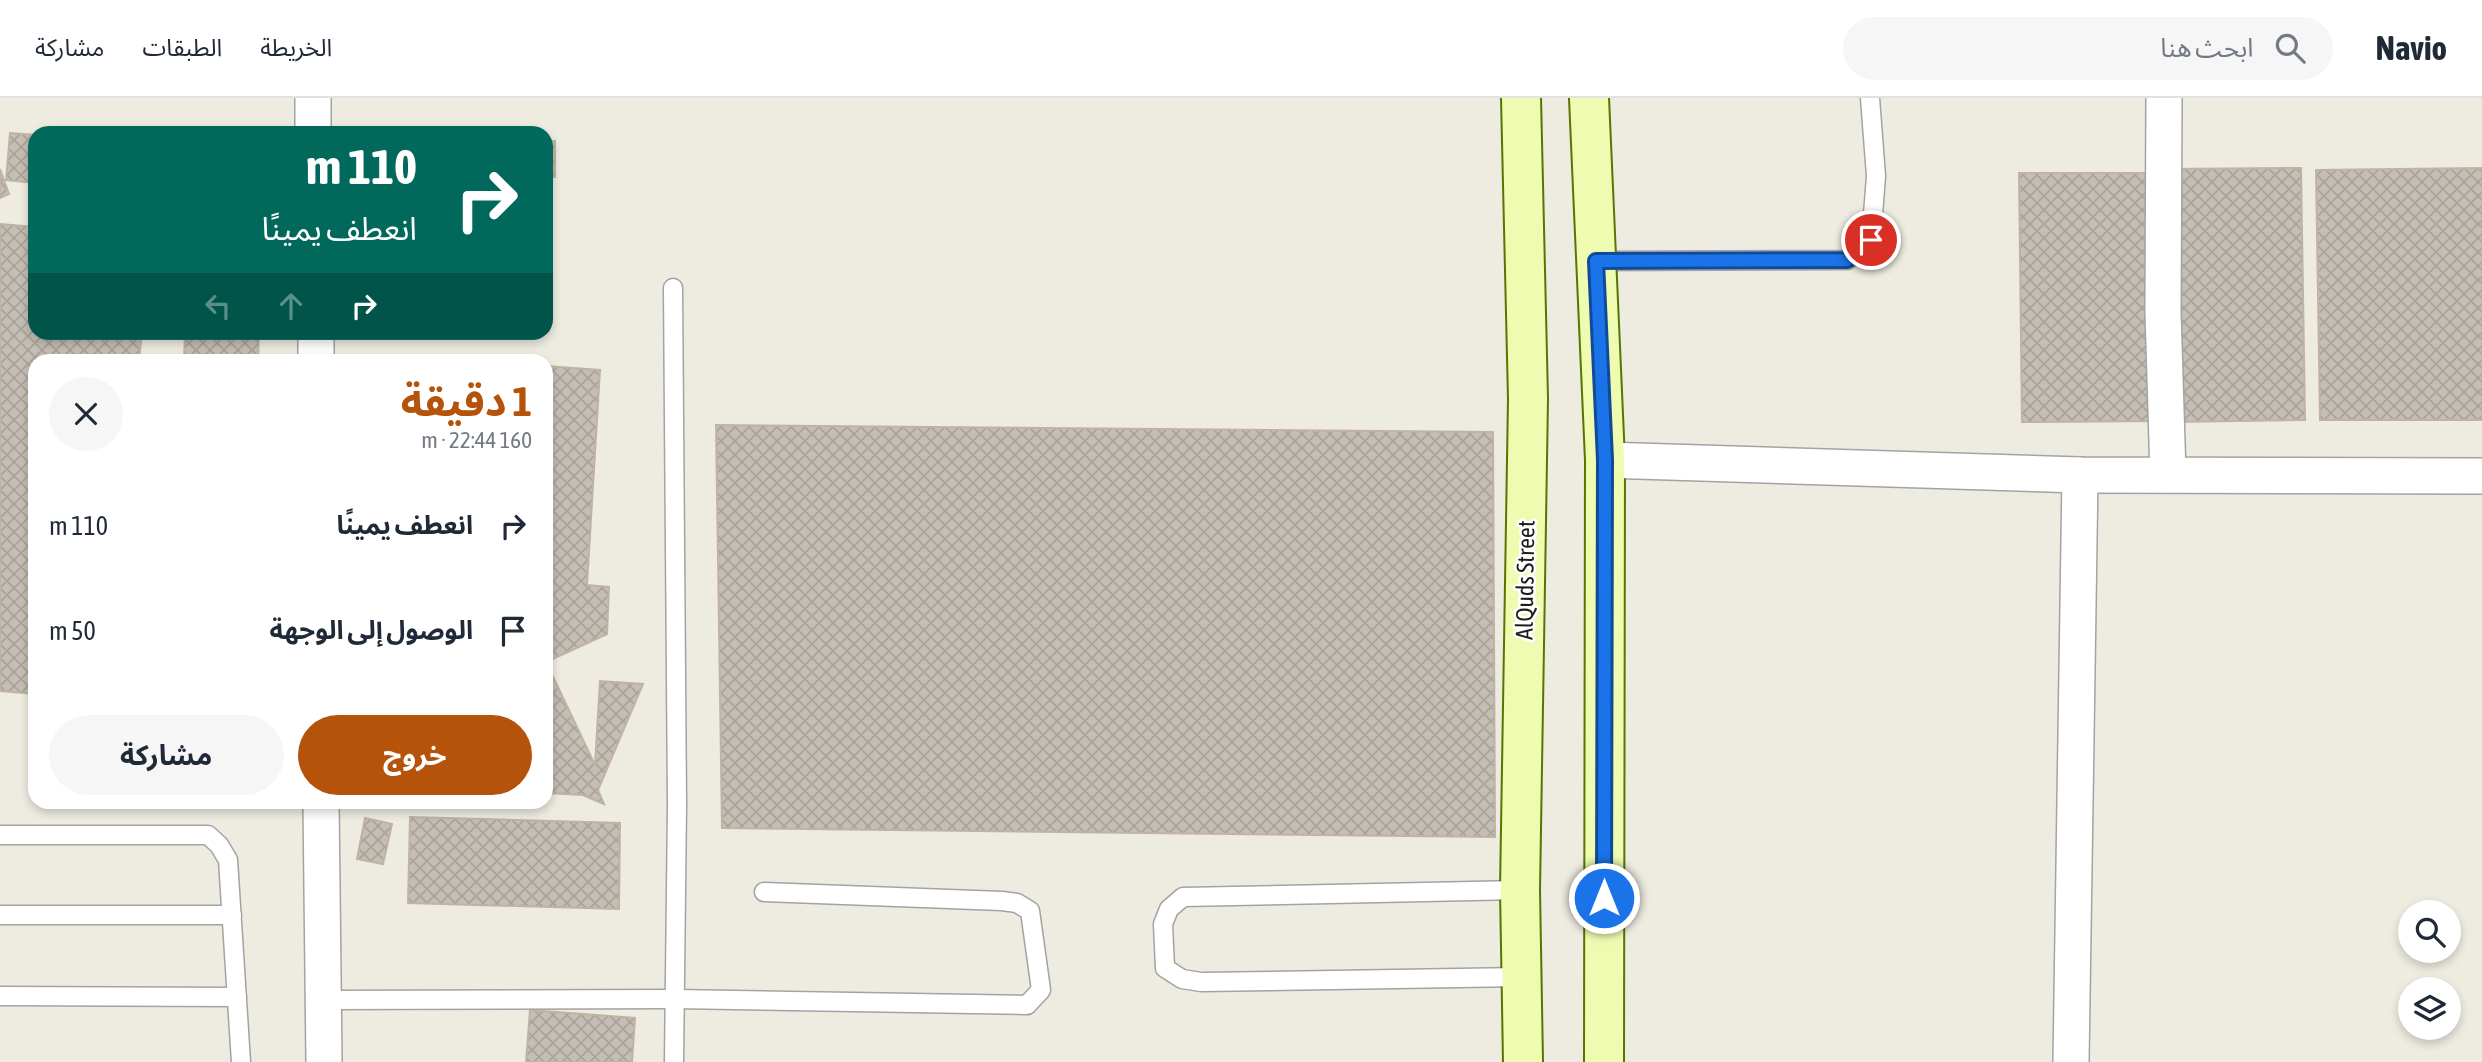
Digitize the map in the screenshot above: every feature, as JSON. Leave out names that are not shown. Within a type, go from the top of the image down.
[{"type":"street","points":[[313,98],[313,126]]},
{"type":"street","name":"AlQuds Street","points":[[1521,98],[1528,399],[1520,890],[1523,1062]]},
{"type":"street","points":[[1589,98],[1605,460],[1604,1062]]},
{"type":"street","points":[[2164,98],[2164,312],[2168,475]]},
{"type":"street","points":[[1605,460],[2080,475],[2482,476]]},
{"type":"street","points":[[2071,1062],[2080,475]]},
{"type":"street","points":[[321,809],[324,1062]]},
{"type":"lane","points":[[1596,261],[1847,260],[1860,252],[1871,240],[1876,176],[1870,98]]},
{"type":"lane","points":[[673,288],[677,791],[674,1062]]},
{"type":"lane","points":[[0,835],[208,835],[219,845],[228,860],[241,1062]]},
{"type":"lane","points":[[1520,890],[1184,897],[1169,908],[1163,924],[1166,968],[1182,979],[1201,982],[1521,977]]},
{"type":"lane","points":[[323,1000],[675,999],[1027,1005],[1041,990],[1030,911],[1017,903],[764,892]]},
{"type":"lane","points":[[0,915],[232,915]]},
{"type":"lane","points":[[0,996],[237,997]]},
{"type":"building","points":[[10,133],[28,134],[28,182],[6,180]]},
{"type":"building","points":[[553,141],[555,141],[553,177]]},
{"type":"building","points":[[2301,168],[2305,420],[2171,422],[2167,169]]},
{"type":"building","points":[[2482,168],[2482,420],[2320,420],[2316,170]]},
{"type":"building","points":[[0,169],[9,194],[0,198]]},
{"type":"building","points":[[2019,173],[2156,173],[2159,421],[2022,422]]},
{"type":"building","points":[[0,224],[28,226],[28,340],[141,340],[140,354],[28,354],[28,693],[0,691]]},
{"type":"building","points":[[185,340],[259,340],[258,354],[184,354]]},
{"type":"building","points":[[553,367],[600,370],[587,585],[609,587],[607,634],[553,659]]},
{"type":"building","points":[[716,425],[1493,432],[1495,837],[722,828]]},
{"type":"building","points":[[553,677],[595,765],[600,681],[643,684],[598,790],[604,804],[583,795],[553,793]]},
{"type":"building","points":[[410,817],[620,823],[619,909],[408,903]]},
{"type":"building","points":[[365,818],[392,824],[383,864],[357,859]]},
{"type":"building","points":[[530,1010],[635,1018],[632,1062],[526,1062]]},
{"type":"route","points":[[1604,898],[1605,460],[1596,261],[1847,260],[1860,252],[1871,240]]}]
